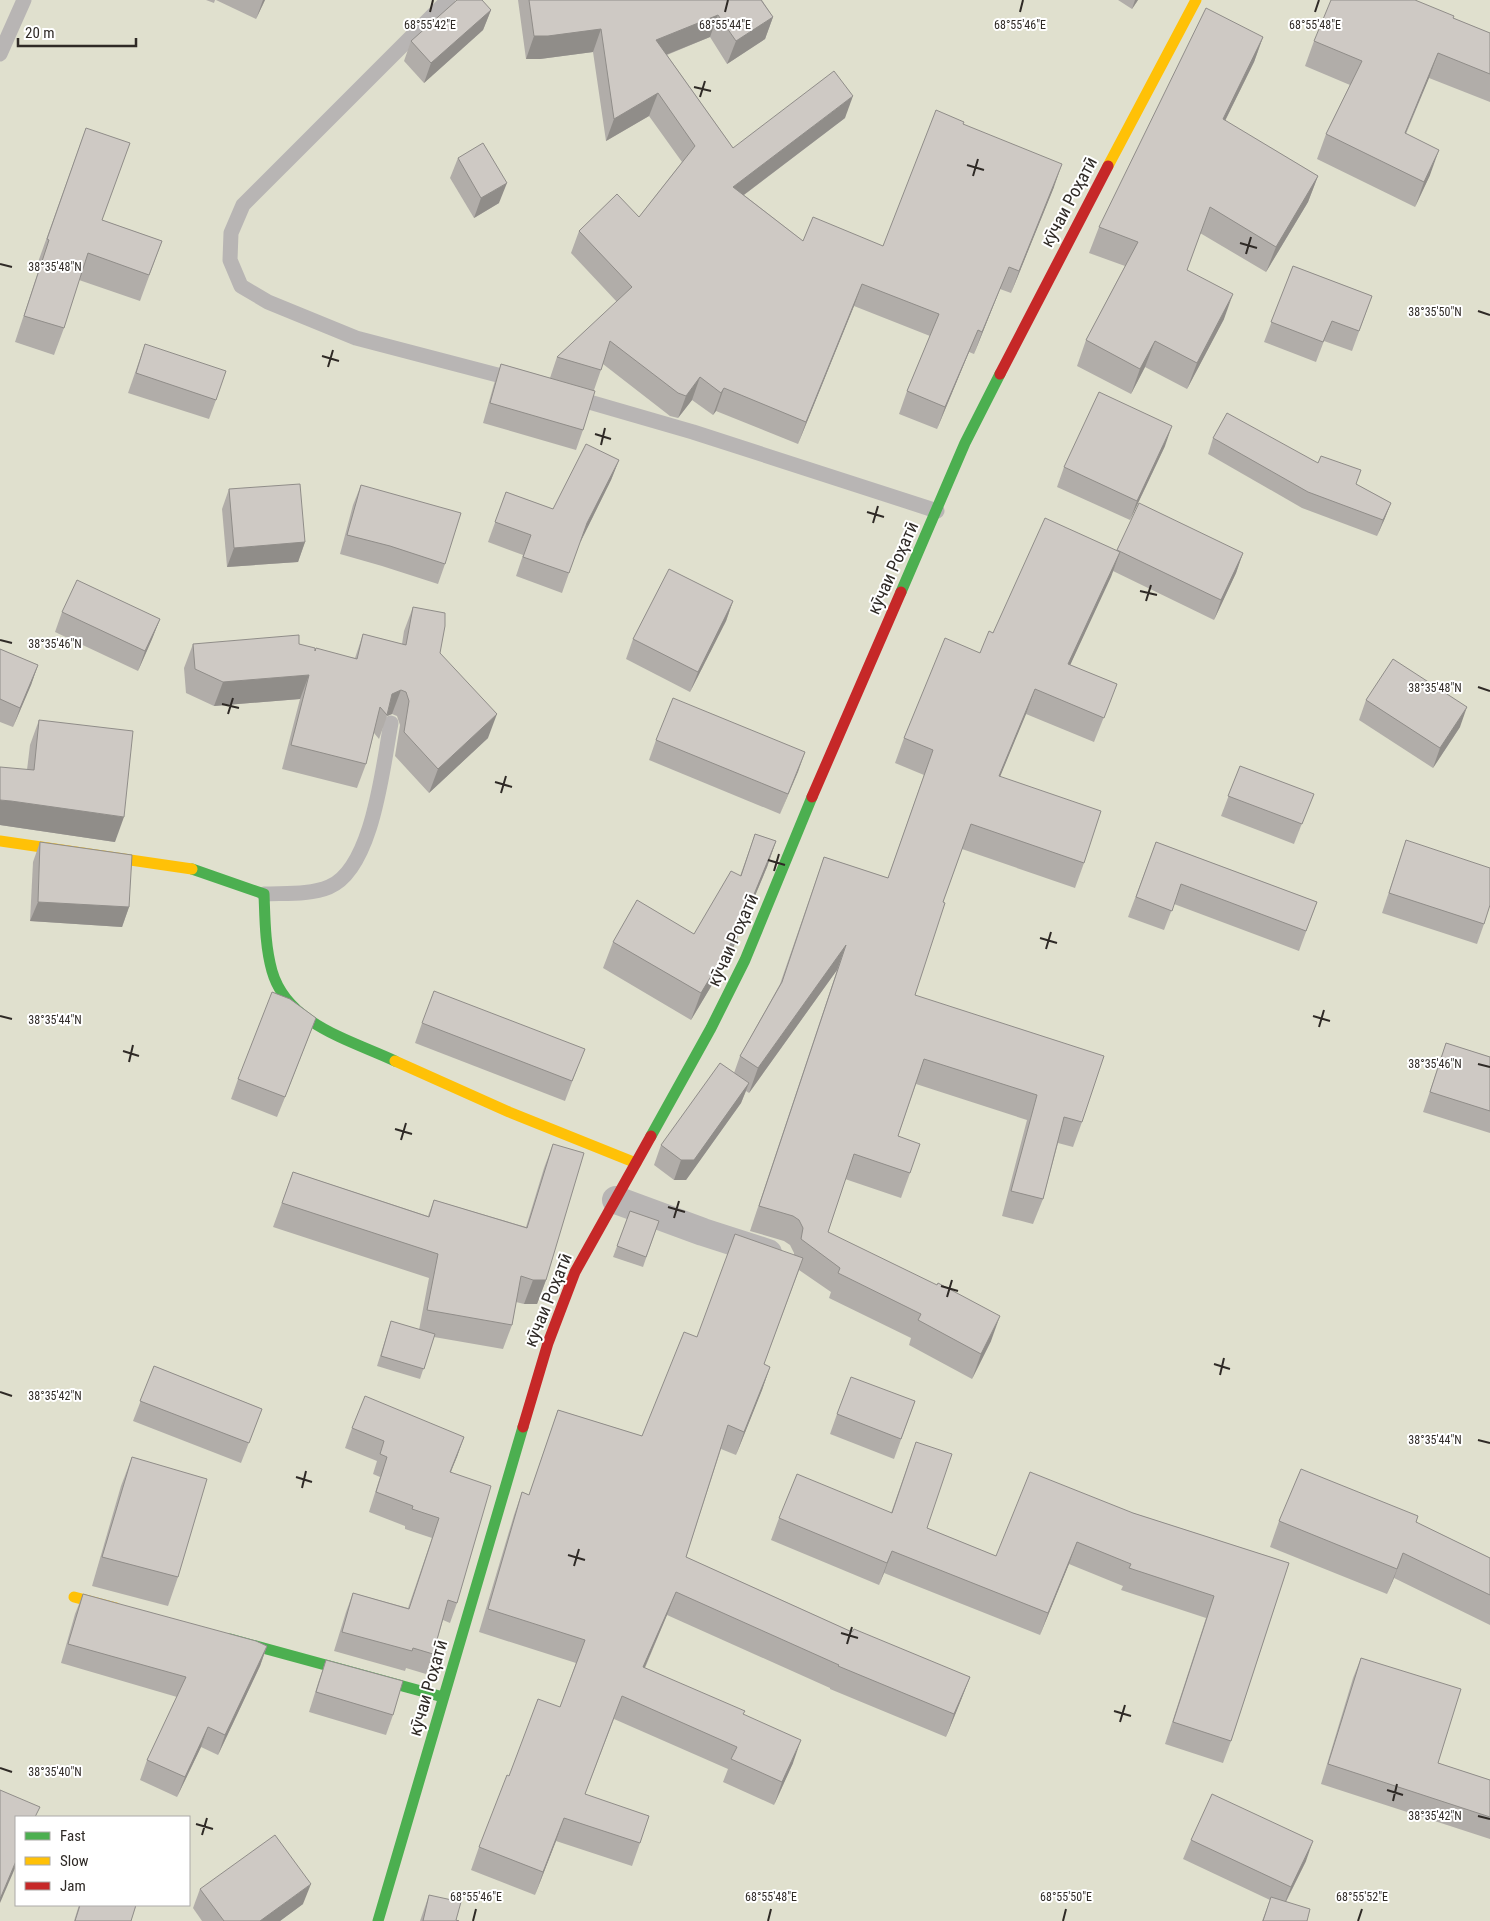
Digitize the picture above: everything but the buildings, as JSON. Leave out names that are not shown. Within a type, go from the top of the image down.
[{"type":"street","name":"кӯчаи Роҳатӣ","points":[[378,1921],[548,1343],[575,1272],[711,1028],[745,960],[843,723],[965,443],[1058,259],[1196,0]]},
{"type":"street","points":[[0,841],[189,868],[264,894],[266,933],[271,969],[282,994],[307,1020],[451,1088],[545,1128],[636,1163]]},
{"type":"street","points":[[616,1200],[703,1232],[779,1256]]},
{"type":"street","points":[[74,1597],[131,1612]]},
{"type":"street","points":[[216,1635],[444,1697]]},
{"type":"lane","points":[[0,54],[24,0]]},
{"type":"lane","points":[[448,0],[243,205],[231,233],[230,260],[241,286],[268,302],[347,335],[528,384]]},
{"type":"lane","points":[[556,392],[693,432],[937,510]]},
{"type":"lane","points":[[264,894],[313,891],[328,888],[341,881],[352,867],[364,842],[374,811],[391,723]]},
{"type":"green space","points":[[0,0],[1490,0],[1490,1921],[0,1921]]},
{"type":"traffic: fast","points":[[901,592],[965,443],[1000,374]]},
{"type":"traffic: fast","points":[[651,1136],[711,1028],[745,960],[812,797]]},
{"type":"traffic: fast","points":[[192,869],[264,894],[265,923],[272,971],[280,989],[291,1004],[322,1028],[395,1061]]},
{"type":"traffic: fast","points":[[378,1921],[523,1427]]},
{"type":"traffic: fast","points":[[230,1639],[443,1697]]},
{"type":"traffic: slow","points":[[1108,166],[1196,0]]},
{"type":"traffic: slow","points":[[0,841],[192,869]]},
{"type":"traffic: slow","points":[[395,1061],[509,1112],[636,1163]]},
{"type":"traffic: slow","points":[[74,1597],[116,1608]]},
{"type":"traffic: jam","points":[[1000,374],[1108,166]]},
{"type":"traffic: jam","points":[[812,797],[901,592]]},
{"type":"traffic: jam","points":[[523,1427],[548,1343],[575,1272],[651,1136]]}]
